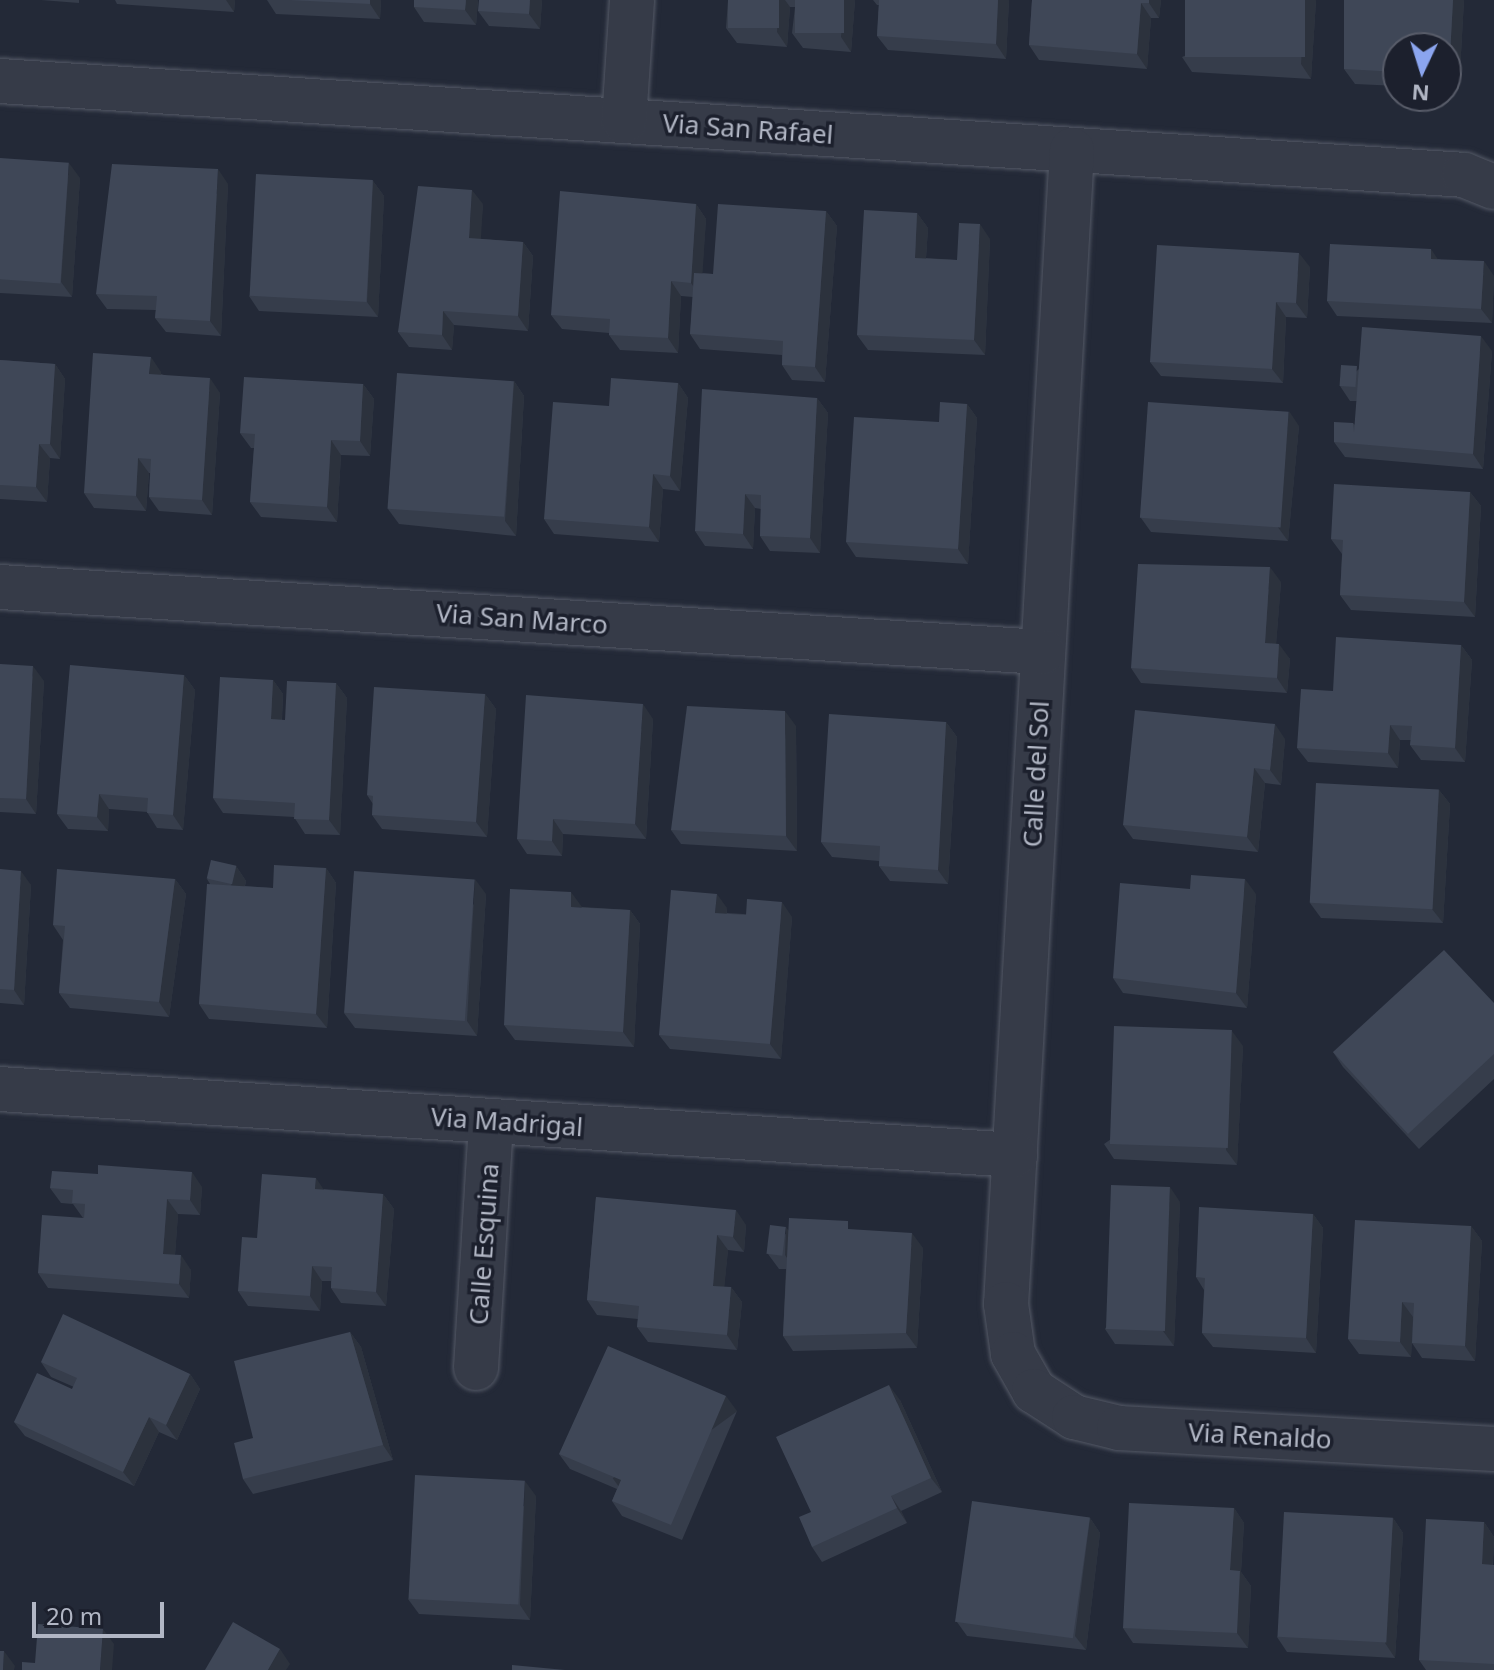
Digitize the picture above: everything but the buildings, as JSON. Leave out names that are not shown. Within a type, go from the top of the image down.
[{"type":"street","points":[[624,121],[632,0]]},
{"type":"street","name":"Via San Rafael","points":[[0,81],[1464,175],[1494,187]]},
{"type":"street","name":"Calle del Sol","points":[[1034,1391],[1013,1354],[1006,1304],[1072,150]]},
{"type":"street","name":"Via San Marco","points":[[0,587],[1043,652]]},
{"type":"street","name":"Via Madrigal","points":[[0,1089],[1015,1155]]},
{"type":"street","name":"Calle Esquina","points":[[476,1368],[491,1121]]},
{"type":"street","name":"Via Renaldo","points":[[1034,1391],[1074,1417],[1119,1428],[1494,1449]]}]
